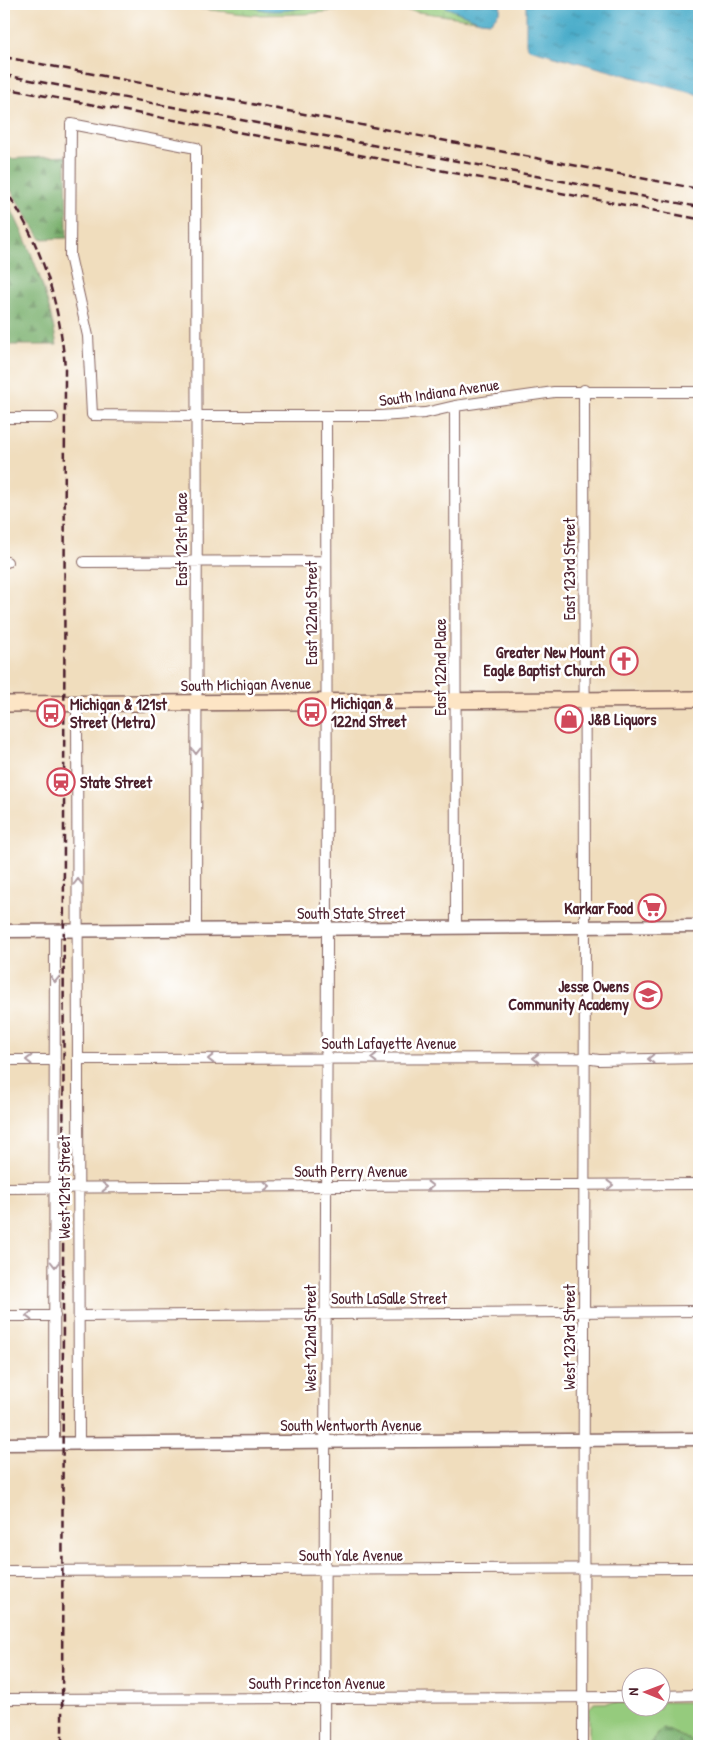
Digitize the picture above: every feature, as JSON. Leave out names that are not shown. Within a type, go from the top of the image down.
[{"type":"main road","name":"South Michigan Avenue","points":[[4,704],[699,699]]},
{"type":"street","name":"East 121st Place","points":[[92,415],[88,336],[70,256],[70,124],[196,148],[196,930]]},
{"type":"street","name":"South Indiana Avenue","points":[[92,415],[380,416],[425,413],[455,406],[554,392],[584,390],[699,392]]},
{"type":"street","name":"East 123rd Street","points":[[584,390],[585,927]]},
{"type":"street","name":"East 122nd Place","points":[[455,406],[456,928]]},
{"type":"street","name":"East 122nd Street","points":[[326,416],[327,929]]},
{"type":"street","points":[[4,418],[53,418]]},
{"type":"street","points":[[84,562],[326,560]]},
{"type":"street","name":"West 121st Street","points":[[78,703],[79,1443]]},
{"type":"street","name":"South State Street","points":[[4,931],[699,926]]},
{"type":"street","name":"West 123rd Street","points":[[583,1746],[585,927]]},
{"type":"street","name":"West 122nd Street","points":[[324,1746],[327,929]]},
{"type":"street","name":"West 121st Street","points":[[54,1443],[56,931]]},
{"type":"street","name":"South Lafayette Avenue","points":[[79,1059],[585,1058],[600,1060],[699,1058]]},
{"type":"street","points":[[4,1060],[55,1060]]},
{"type":"street","name":"South Perry Avenue","points":[[4,1188],[699,1184]]},
{"type":"street","name":"South LaSalle Street","points":[[79,1316],[699,1311]]},
{"type":"street","points":[[4,1316],[54,1316]]},
{"type":"street","name":"South Wentworth Avenue","points":[[4,1444],[699,1440]]},
{"type":"street","name":"South Yale Avenue","points":[[4,1572],[699,1568]]},
{"type":"street","points":[[670,1696],[699,1695]]},
{"type":"street","name":"South Princeton Avenue","points":[[4,1699],[620,1697]]},
{"type":"green space","points":[[162,4],[500,4],[491,22],[411,11],[363,8],[305,14],[252,15]]},
{"type":"green space","points":[[66,156],[67,238],[41,239],[4,179],[4,159]]},
{"type":"green space","points":[[7,201],[38,271],[49,307],[57,345],[5,345]]},
{"type":"green space","points":[[620,1702],[620,1718],[670,1718],[670,1702],[699,1702],[699,1746],[589,1746],[589,1709],[594,1703]]},
{"type":"green space","points":[[663,1728],[699,1744],[699,1746],[648,1746]]},
{"type":"water","points":[[246,4],[317,4],[290,10],[272,11],[254,8]]},
{"type":"water","points":[[449,4],[501,4],[500,11],[491,22],[480,21],[445,7]]},
{"type":"water","points":[[526,4],[699,4],[699,95],[529,49],[526,44]]},
{"type":"railway","points":[[4,57],[699,189]]},
{"type":"railway","points":[[4,75],[699,207]]},
{"type":"railway","points":[[4,88],[699,219]]},
{"type":"railway","points":[[4,188],[28,230],[46,274],[59,320],[65,368],[62,1746]]},
{"type":"place","name":"Greater New Mount Eagle Baptist Church","points":[[624,661]]},
{"type":"place","name":"Michigan & 122nd Street","points":[[312,712]]},
{"type":"place","name":"Michigan & 121st Street (Metra)","points":[[51,713]]},
{"type":"place","name":"J&B Liquors","points":[[569,719]]},
{"type":"place","name":"State Street","points":[[61,782]]},
{"type":"place","name":"Karkar Food","points":[[652,908]]},
{"type":"place","name":"Jesse Owens Community Academy","points":[[648,995]]}]
